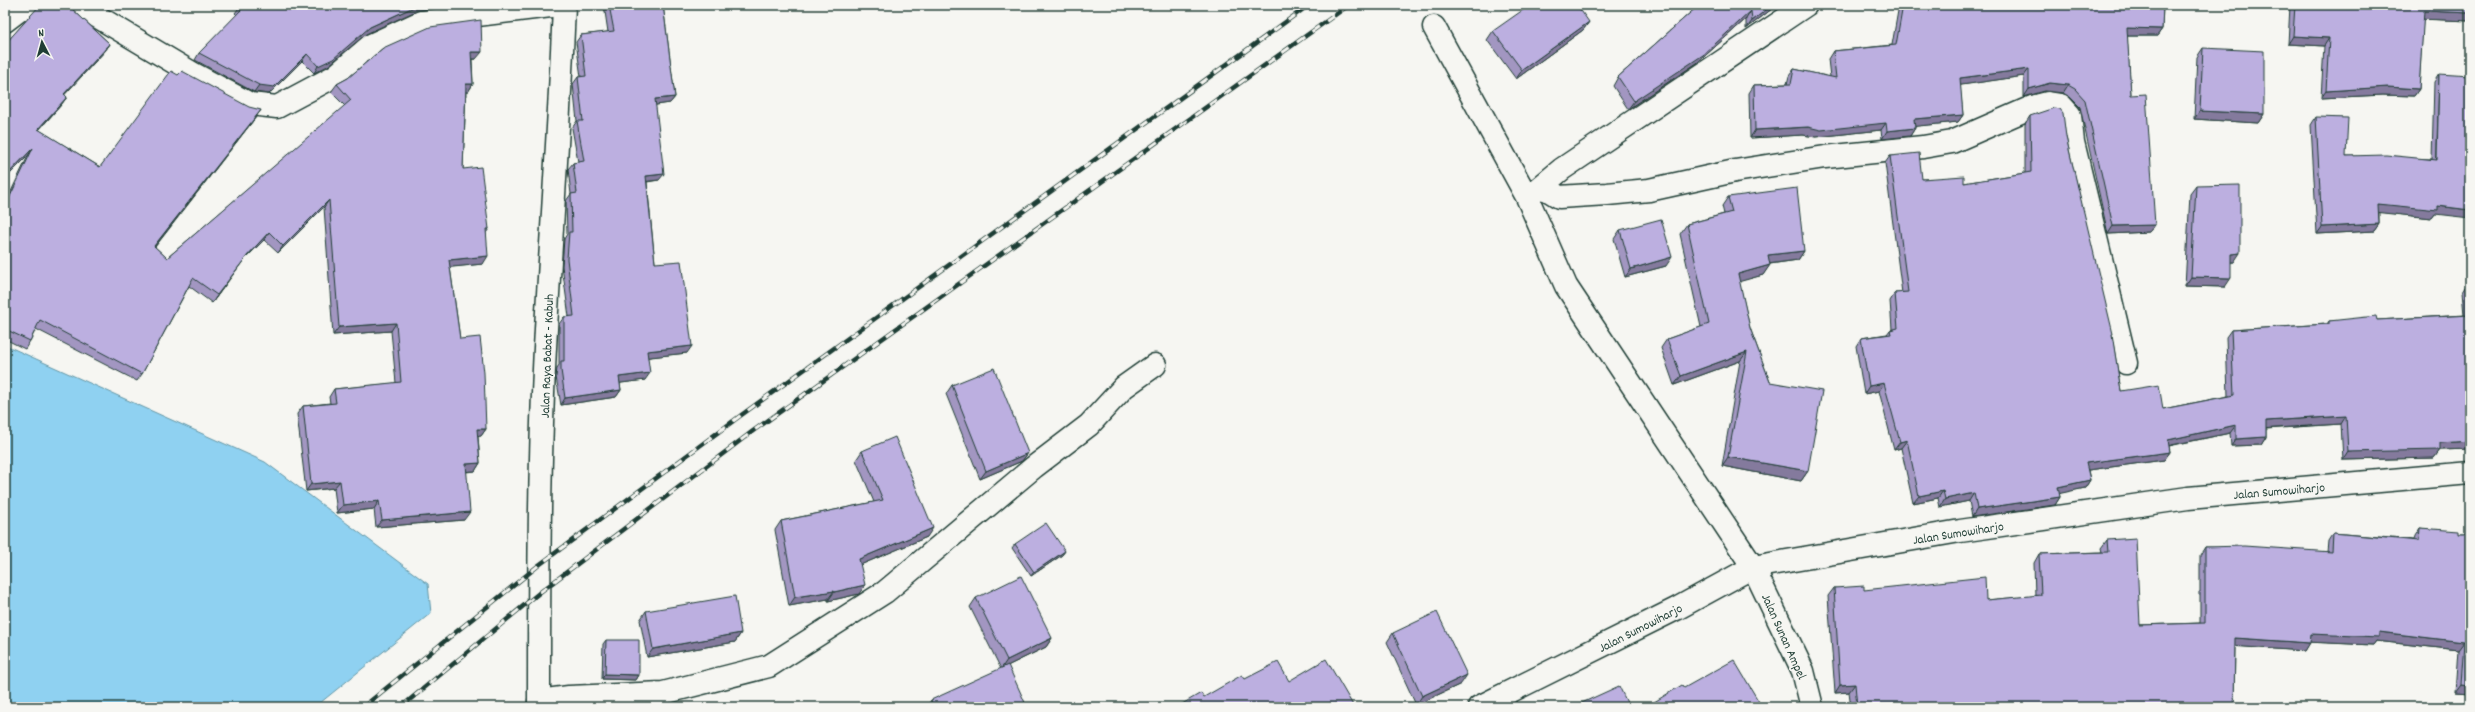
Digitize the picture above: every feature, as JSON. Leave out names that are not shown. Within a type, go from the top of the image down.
[{"type":"street","points":[[5,21],[26,5]]},
{"type":"street","points":[[78,5],[192,73],[250,104],[277,107],[335,76],[371,45],[421,22],[559,5]]},
{"type":"street","name":"Jalan Raya Babat - Kabuh","points":[[539,704],[540,540],[546,330],[559,136],[564,5]]},
{"type":"street","points":[[1535,192],[1562,170],[1806,5]]},
{"type":"street","name":"Jalan Sunan Ampel","points":[[1434,27],[1535,192],[1566,286],[1753,566],[1803,671],[1812,707]]},
{"type":"street","points":[[1535,192],[1559,196],[1635,191],[1736,171],[1818,158],[1923,147],[1952,142],[2032,107],[2048,102],[2061,106],[2070,116],[2073,142],[2126,363]]},
{"type":"street","points":[[539,704],[663,693],[769,666],[884,592],[1022,476],[1089,425],[1124,387],[1155,365]]},
{"type":"street","name":"Jalan Sumowiharjo","points":[[1479,707],[1678,608],[1753,566],[1960,531],[2188,498],[2470,473]]},
{"type":"water","points":[[5,345],[265,462],[428,584],[431,613],[315,707],[5,707]]},
{"type":"building","points":[[40,5],[72,5],[70,7],[110,44],[64,94],[67,97],[38,129],[100,167],[171,71],[178,75],[182,71],[249,107],[261,110],[154,246],[167,258],[351,100],[337,84],[348,78],[383,48],[430,27],[481,20],[482,52],[471,52],[473,84],[466,84],[463,169],[481,167],[489,229],[486,229],[488,256],[449,260],[460,339],[480,337],[484,373],[486,429],[477,429],[480,463],[466,464],[470,512],[382,520],[379,501],[343,505],[340,481],[311,484],[303,406],[336,403],[334,389],[401,382],[396,323],[339,327],[329,200],[283,246],[269,232],[247,256],[217,295],[193,278],[142,374],[40,320],[30,341],[5,329],[5,207],[33,148],[5,177],[5,44]]},
{"type":"building","points":[[418,5],[370,27],[333,59],[318,66],[307,54],[274,87],[259,85],[199,53],[242,9],[240,6]]},
{"type":"building","points":[[609,5],[663,5],[675,97],[655,99],[664,174],[646,176],[655,263],[681,261],[692,346],[647,351],[650,373],[619,377],[621,390],[565,398],[561,370],[561,361],[564,361],[564,317],[574,316],[567,259],[569,232],[572,232],[571,194],[577,193],[573,163],[584,161],[577,121],[583,121],[578,77],[586,76],[581,35],[614,31]]},
{"type":"building","points":[[1530,5],[1577,5],[1589,22],[1522,70],[1493,31]]},
{"type":"building","points":[[1699,5],[1772,5],[1752,21],[1751,11],[1703,55],[1634,101],[1618,77]]},
{"type":"building","points":[[1903,5],[2163,5],[2162,29],[2127,28],[2131,95],[2146,94],[2155,225],[2113,226],[2085,100],[2075,89],[2068,85],[2050,83],[2029,89],[2029,69],[1960,78],[1963,115],[1914,119],[1915,128],[1887,131],[1886,123],[1821,130],[1808,127],[1755,130],[1754,85],[1791,84],[1794,69],[1836,78],[1833,51],[1896,45]]},
{"type":"building","points":[[2295,5],[2470,5],[2470,13],[2424,11],[2419,89],[2388,87],[2326,91],[2329,38],[2293,36]]},
{"type":"building","points":[[2203,48],[2264,51],[2264,114],[2200,111]]},
{"type":"building","points":[[2439,74],[2470,76],[2470,210],[2438,206],[2438,210],[2378,204],[2379,224],[2322,227],[2316,117],[2348,118],[2346,156],[2386,155],[2437,160]]},
{"type":"building","points":[[2054,108],[2060,109],[2063,113],[2066,137],[2113,334],[2121,391],[2159,385],[2163,409],[2234,395],[2231,330],[2329,324],[2329,321],[2376,316],[2377,320],[2470,315],[2470,441],[2440,443],[2440,450],[2348,452],[2346,416],[2266,421],[2266,437],[2236,439],[2236,425],[2168,440],[2170,452],[2086,463],[2090,480],[2058,487],[2060,497],[1977,509],[1974,493],[1945,499],[1943,491],[1919,496],[1907,440],[1900,442],[1884,383],[1869,386],[1861,338],[1891,334],[1890,330],[1898,328],[1895,293],[1908,292],[1890,156],[1919,153],[1922,179],[1964,176],[1964,183],[2031,172],[2030,116]]},
{"type":"building","points":[[2240,185],[2240,253],[2231,254],[2231,278],[2191,277],[2196,186]]},
{"type":"building","points":[[1797,188],[1804,251],[1768,255],[1770,265],[1738,274],[1750,328],[1770,382],[1822,391],[1808,471],[1728,457],[1747,352],[1681,376],[1667,339],[1709,324],[1687,224],[1732,212],[1728,197]]},
{"type":"building","points":[[1661,219],[1672,257],[1631,269],[1620,230]]},
{"type":"building","points":[[2467,284],[2470,284],[2470,311]]},
{"type":"building","points":[[994,368],[1028,453],[986,471],[952,385]]},
{"type":"building","points":[[895,437],[933,528],[859,559],[865,585],[834,592],[795,597],[781,521],[883,500],[862,451]]},
{"type":"building","points":[[1046,523],[1065,551],[1034,572],[1015,544]]},
{"type":"building","points":[[2420,528],[2459,531],[2459,534],[2470,534],[2470,686],[2461,685],[2464,642],[2379,632],[2379,637],[2311,634],[2310,643],[2235,638],[2234,707],[1857,707],[1855,684],[1840,685],[1834,588],[1864,586],[1864,590],[1985,577],[1986,600],[2041,595],[2039,554],[2108,552],[2107,540],[2136,538],[2140,625],[2205,623],[2205,547],[2244,546],[2332,552],[2333,533],[2419,541]]},
{"type":"building","points":[[1021,576],[1052,638],[1007,660],[976,598]]},
{"type":"building","points":[[735,596],[741,633],[653,649],[646,611]]},
{"type":"building","points":[[1437,612],[1467,675],[1422,696],[1393,633]]},
{"type":"building","points":[[606,640],[639,640],[639,675],[605,674]]},
{"type":"building","points":[[1326,659],[1354,707],[1177,707],[1201,693],[1204,697],[1242,675],[1245,679],[1278,662],[1289,681]]},
{"type":"building","points":[[1734,660],[1762,707],[1646,707],[1682,685],[1684,688]]},
{"type":"building","points":[[1008,665],[1027,707],[934,707],[931,700]]},
{"type":"building","points":[[1619,686],[1629,707],[1573,707]]},
{"type":"railway","points":[[363,707],[539,565],[740,416],[1309,5]]},
{"type":"railway","points":[[401,707],[539,593],[753,431],[1349,5]]}]
